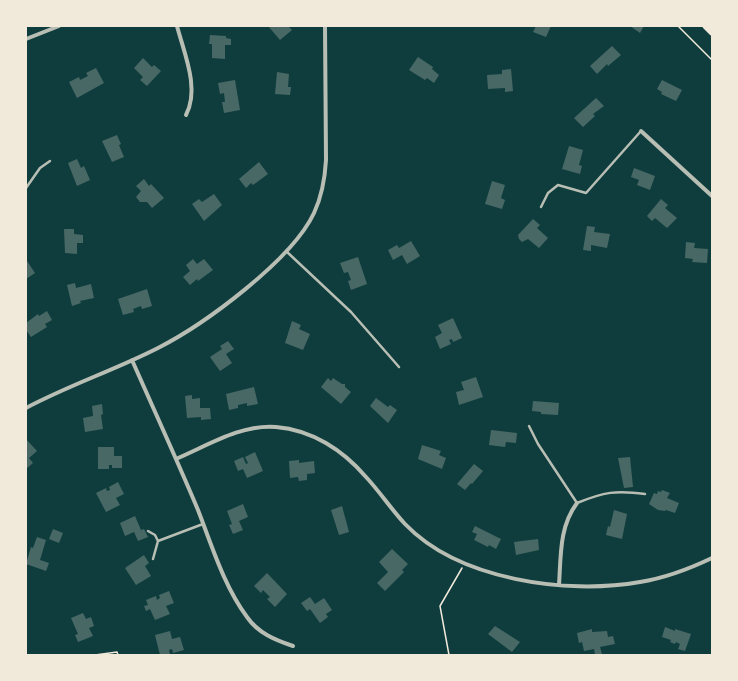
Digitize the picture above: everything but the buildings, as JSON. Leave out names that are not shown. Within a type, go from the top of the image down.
[{"type":"main road","points":[[706,26],[712,32]]},
{"type":"street","points":[[26,39],[59,26]]},
{"type":"street","points":[[177,26],[191,84],[191,105],[186,115]]},
{"type":"street","points":[[26,408],[59,390],[158,348],[206,319],[270,267],[301,234],[314,214],[325,176],[325,26]]},
{"type":"street","points":[[641,131],[712,196]]},
{"type":"street","points":[[132,360],[176,459],[230,588],[248,619],[267,636],[293,646]]},
{"type":"street","points":[[176,459],[244,431],[274,427],[301,432],[314,437],[342,454],[366,476],[410,529],[432,545],[465,562],[500,576],[526,581],[583,587],[641,582],[684,570],[712,558]]},
{"type":"street","points":[[559,585],[563,532],[566,522],[577,503]]},
{"type":"lane","points":[[541,206],[548,193],[558,185],[586,193],[641,131]]},
{"type":"lane","points":[[26,188],[40,168],[50,161]]},
{"type":"lane","points":[[286,251],[351,312],[399,367]]},
{"type":"lane","points":[[529,426],[538,444],[577,503],[599,494],[623,491],[645,494]]},
{"type":"lane","points":[[158,541],[203,524]]},
{"type":"lane","points":[[148,531],[155,535],[158,541],[153,559]]},
{"type":"path","points":[[678,26],[712,60]]},
{"type":"path","points":[[449,655],[440,606],[465,562]]},
{"type":"path","points":[[95,655],[116,652],[118,655]]}]
